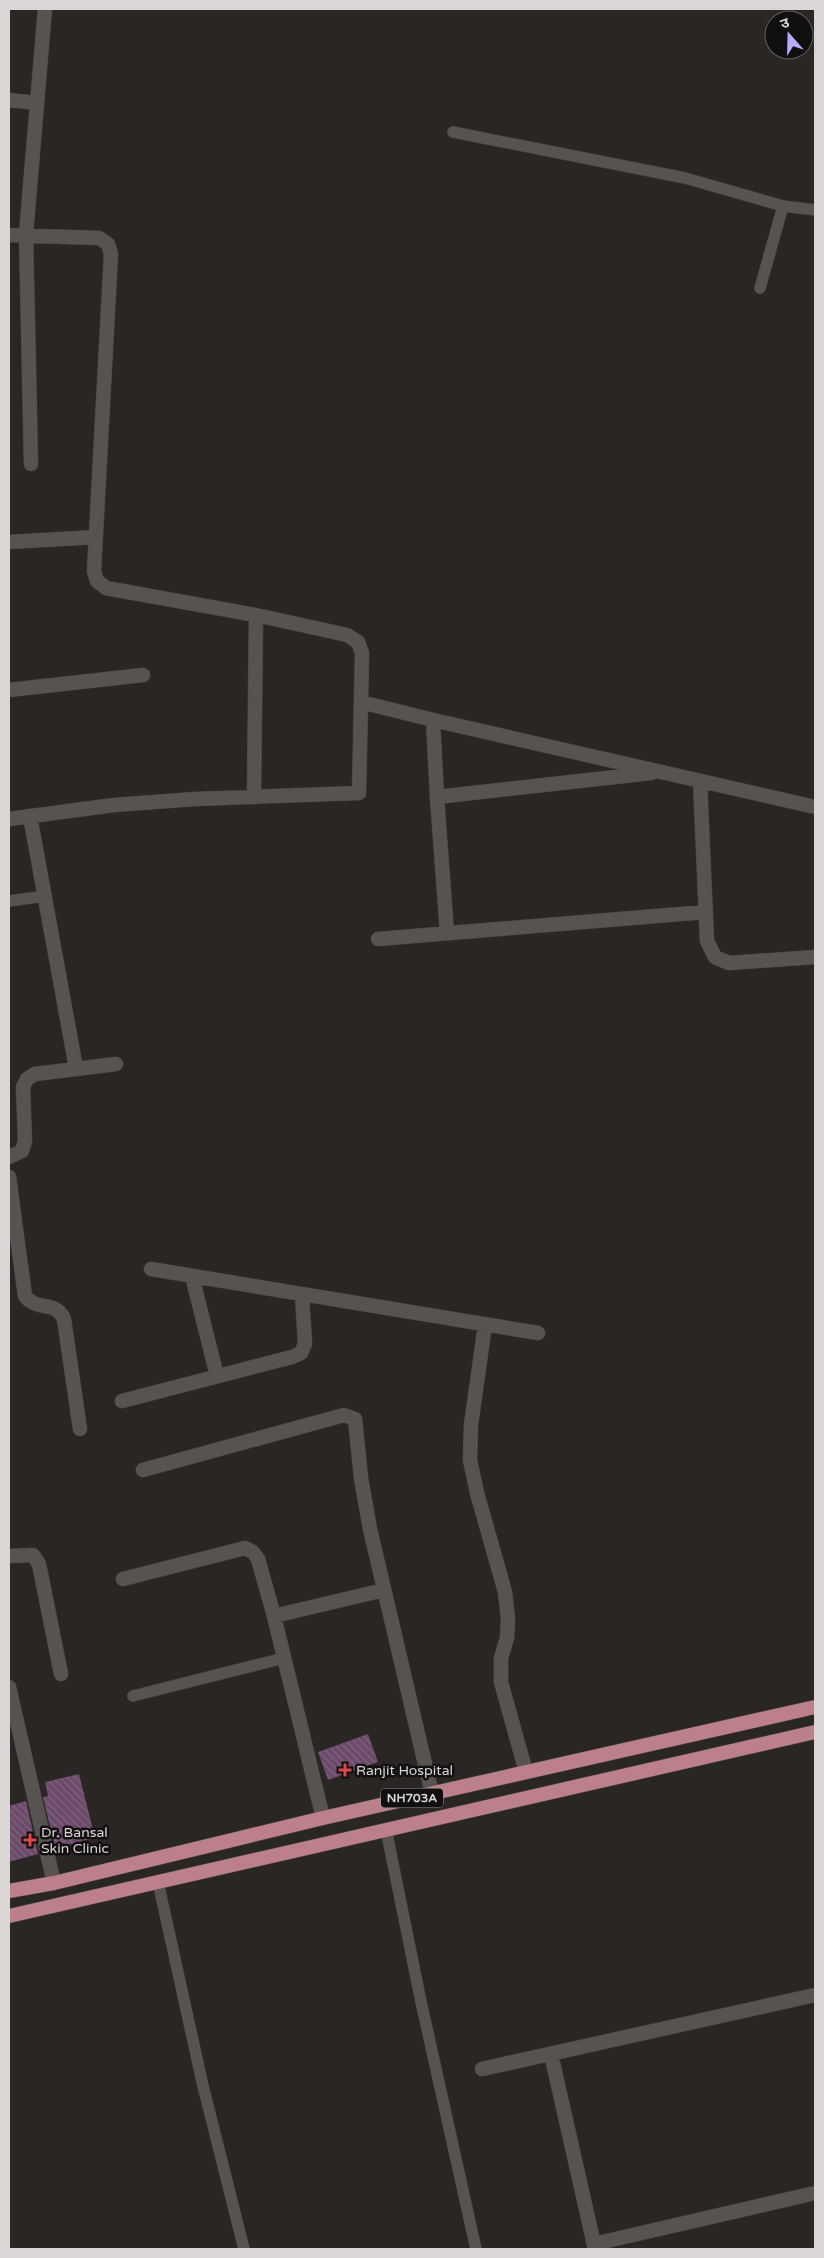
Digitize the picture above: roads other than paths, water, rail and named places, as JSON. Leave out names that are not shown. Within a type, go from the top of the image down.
[{"type":"highway","name":"NH703A","points":[[9,1891],[54,1883],[323,1818],[815,1707]]},
{"type":"highway","name":"NH703A","points":[[9,1916],[815,1732]]},
{"type":"street","points":[[31,464],[26,234],[45,9]]},
{"type":"street","points":[[9,100],[37,103]]},
{"type":"street","points":[[9,235],[26,234],[99,238],[108,244],[111,254],[94,570],[97,582],[106,588],[256,615],[347,635],[358,642],[362,653],[359,793],[114,805],[9,819]]},
{"type":"street","points":[[9,542],[96,537]]},
{"type":"street","points":[[254,797],[256,615]]},
{"type":"street","points":[[9,690],[143,675]]},
{"type":"street","points":[[361,702],[815,807]]},
{"type":"street","points":[[433,720],[446,933]]},
{"type":"street","points":[[437,797],[662,772]]},
{"type":"street","points":[[700,781],[707,941],[715,957],[729,963],[815,957]]},
{"type":"street","points":[[30,816],[76,1068]]},
{"type":"street","points":[[378,939],[705,912]]},
{"type":"street","points":[[9,1156],[22,1151],[25,1141],[23,1087],[27,1079],[35,1074],[116,1064]]},
{"type":"street","points":[[9,1177],[25,1296],[36,1306],[54,1308],[61,1312],[64,1319],[80,1428]]},
{"type":"street","points":[[151,1269],[538,1333]]},
{"type":"street","points":[[192,1276],[217,1376]]},
{"type":"street","points":[[122,1401],[292,1357],[301,1352],[305,1344],[302,1294]]},
{"type":"street","points":[[485,1325],[471,1425],[470,1460],[477,1493],[505,1592],[508,1619],[507,1638],[501,1658],[501,1682],[526,1772]]},
{"type":"street","points":[[144,1470],[344,1415],[355,1418],[361,1478],[370,1529],[432,1794]]},
{"type":"street","points":[[123,1579],[245,1548],[253,1552],[258,1559],[274,1616],[323,1818]]},
{"type":"street","points":[[9,1556],[33,1555],[39,1564],[61,1674]]},
{"type":"street","points":[[274,1616],[384,1590]]},
{"type":"street","points":[[9,1687],[54,1883]]},
{"type":"street","points":[[482,2069],[815,1995]]},
{"type":"street","points":[[551,2054],[594,2246],[815,2193]]},
{"type":"lane","points":[[453,132],[685,178],[783,206],[815,210]]},
{"type":"lane","points":[[760,288],[783,206]]},
{"type":"lane","points":[[9,901],[45,896]]},
{"type":"lane","points":[[133,1696],[284,1658]]},
{"type":"lane","points":[[386,1829],[420,1997],[476,2249]]},
{"type":"lane","points":[[158,1882],[203,2086],[244,2249]]},
{"type":"place","name":"Ranjit Hospital","points":[[345,1770]]},
{"type":"place","name":"Dr. Bansal Skin Clinic","points":[[30,1840]]}]
